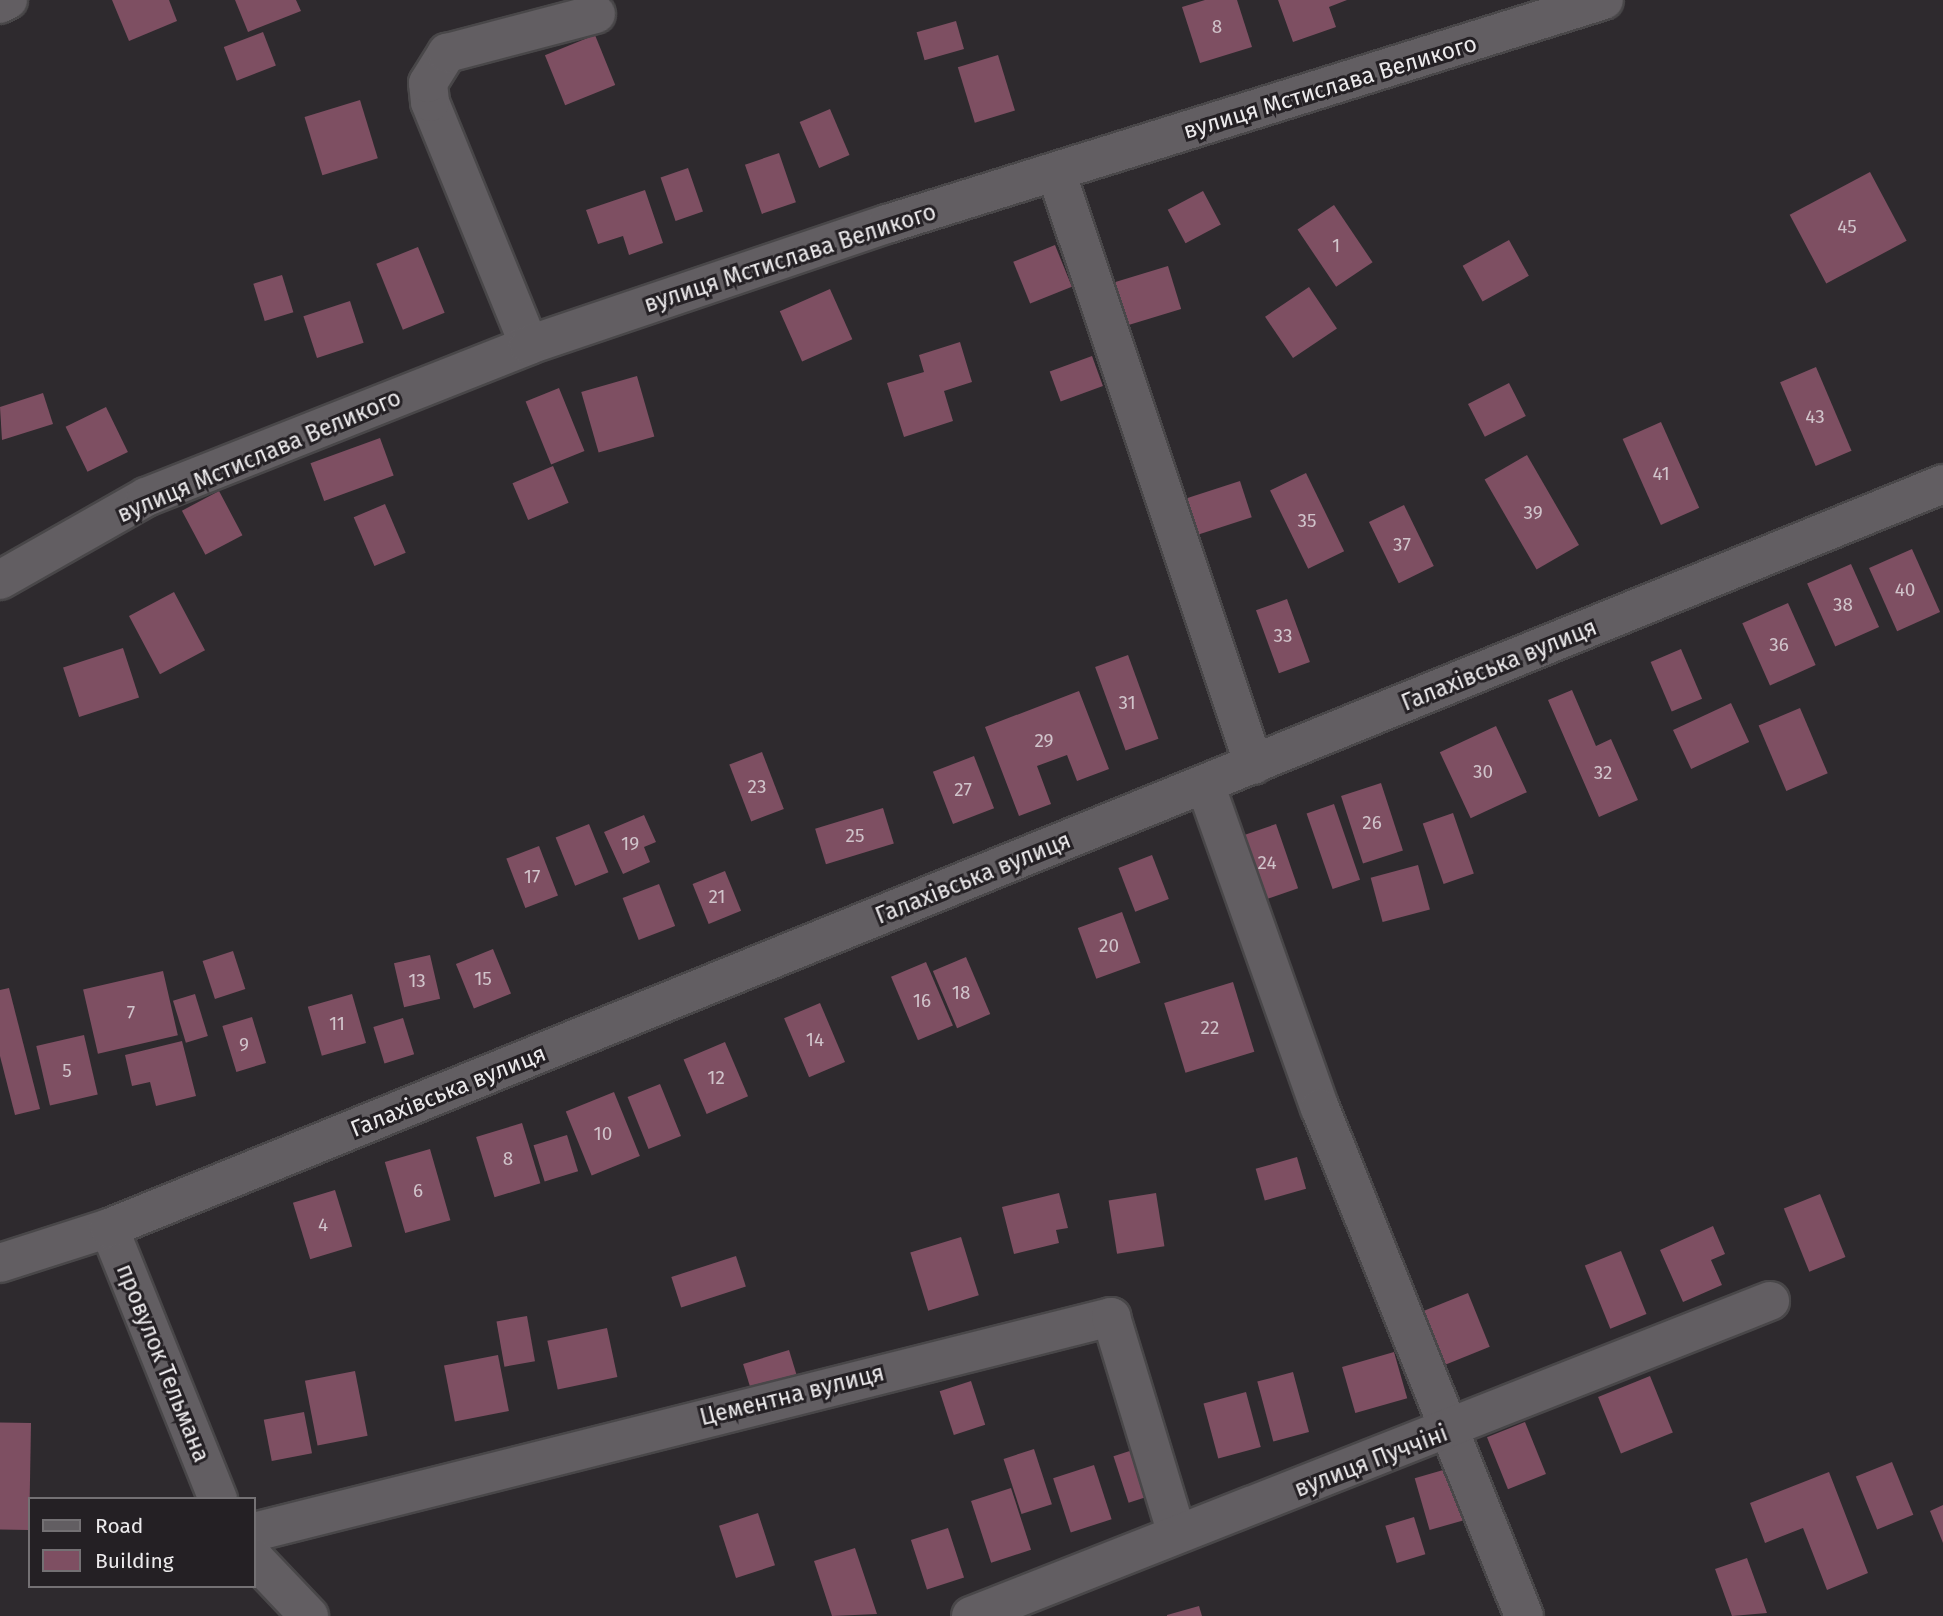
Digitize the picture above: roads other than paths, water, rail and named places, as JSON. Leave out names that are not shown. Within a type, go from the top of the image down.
[{"type":"street","points":[[0,5],[8,0]]},
{"type":"street","name":"вулиця Мстислава Великого","points":[[0,580],[146,497],[529,345],[1056,172],[1604,0]]},
{"type":"street","points":[[529,345],[430,102],[428,82],[447,53],[596,14]]},
{"type":"street","points":[[1056,172],[1254,765]]},
{"type":"street","name":"Галахівська вулиця","points":[[0,1263],[109,1228],[1943,484]]},
{"type":"street","points":[[1205,784],[1320,1108],[1524,1616]]},
{"type":"street","name":"провулок Тельмана","points":[[109,1228],[217,1497]]},
{"type":"street","name":"вулиця Пуччіні","points":[[971,1616],[1177,1534],[1449,1431],[1770,1301]]},
{"type":"street","name":"Цементна вулиця","points":[[256,1531],[1111,1317],[1177,1534]]},
{"type":"street","points":[[256,1560],[309,1616]]}]
